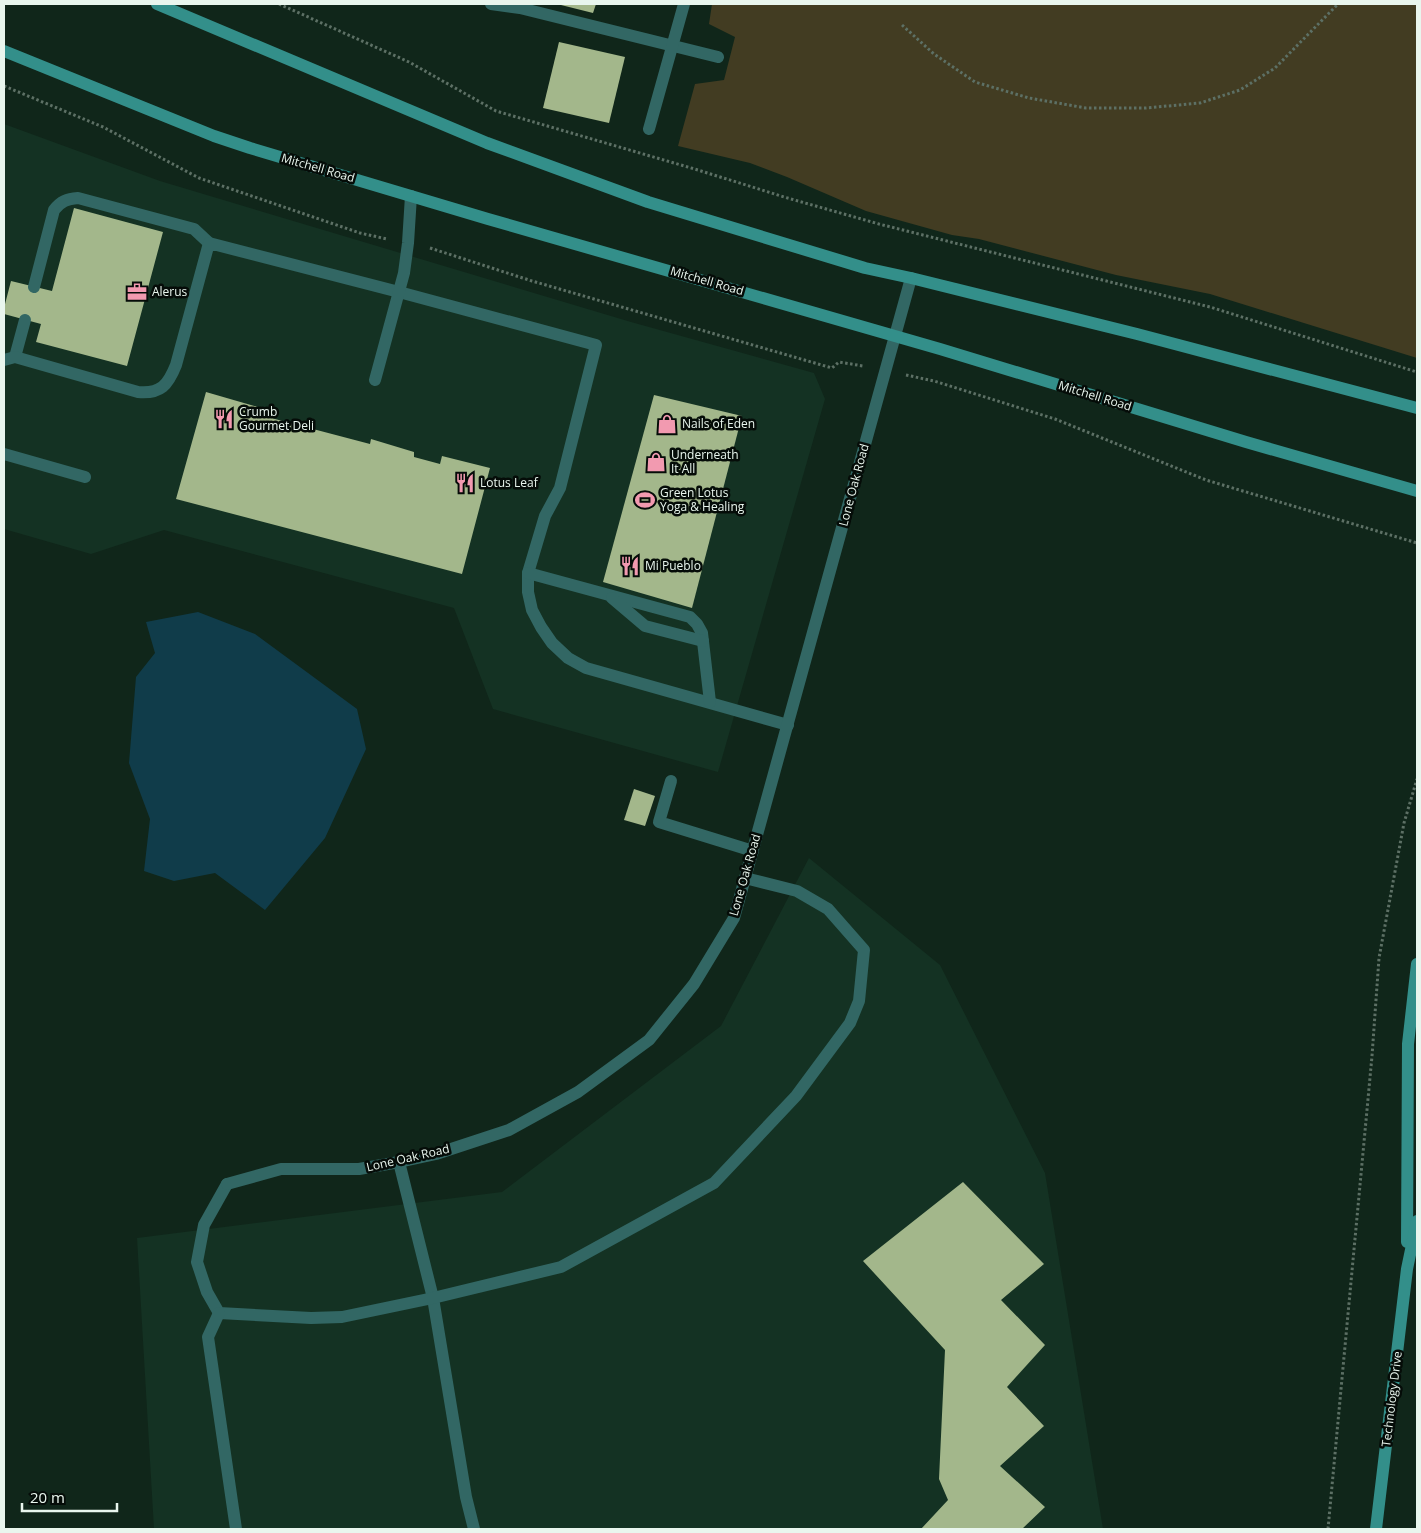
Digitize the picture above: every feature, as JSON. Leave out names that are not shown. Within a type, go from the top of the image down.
[{"type":"main road","points":[[157,4],[487,143],[648,202],[865,268],[1137,334],[1417,408]]},
{"type":"main road","name":"Mitchell Road","points":[[4,51],[214,136],[410,196],[894,336],[1246,442],[1417,491]]},
{"type":"main road","name":"Technology Drive","points":[[1407,1269],[1408,1044],[1417,964]]},
{"type":"main road","name":"Technology Drive","points":[[1376,1529],[1407,1269],[1417,1221]]},
{"type":"street","points":[[491,4],[520,8],[718,57]]},
{"type":"street","points":[[649,129],[684,4]]},
{"type":"street","points":[[375,380],[404,273],[408,243],[410,196]]},
{"type":"street","points":[[34,287],[54,210],[67,199],[78,198],[194,229],[210,243],[596,345],[560,488],[545,516],[528,573],[528,592],[532,610],[552,643],[568,658],[586,668],[788,725]]},
{"type":"street","points":[[24,320],[9,358],[138,392],[158,391],[166,385],[176,365],[210,243]]},
{"type":"street","name":"Lone Oak Road","points":[[219,1313],[207,1292],[197,1262],[204,1225],[227,1184],[281,1169],[359,1169],[399,1162],[436,1154],[509,1130],[578,1092],[649,1040],[694,984],[734,918],[911,278]]},
{"type":"street","points":[[4,454],[85,476]]},
{"type":"street","points":[[528,573],[690,617],[702,632],[710,702]]},
{"type":"street","points":[[608,595],[645,626],[703,641]]},
{"type":"street","points":[[671,781],[658,822],[753,851]]},
{"type":"street","points":[[236,1529],[208,1337],[219,1313],[311,1318],[342,1317],[433,1298],[561,1267],[714,1183],[796,1096],[850,1023],[859,1001],[864,950],[828,909],[798,891],[745,878]]},
{"type":"street","points":[[399,1162],[433,1298],[466,1497],[474,1529]]},
{"type":"path","points":[[279,4],[409,62],[496,111],[879,224],[1210,307],[1417,372]]},
{"type":"path","points":[[902,25],[934,54],[975,82],[1029,98],[1086,108],[1146,108],[1200,103],[1240,90],[1276,68],[1338,4]]},
{"type":"path","points":[[4,86],[103,127],[199,178],[360,233],[439,250],[532,282],[832,368],[839,362],[934,381],[1055,419],[1206,480],[1417,543]]},
{"type":"path","points":[[1328,1529],[1372,1056],[1379,958],[1404,823],[1417,779]]},
{"type":"shaded area","points":[[712,4],[1417,4],[1417,358],[1210,294],[1116,275],[979,239],[952,235],[866,211],[750,163],[678,146],[695,84],[724,80],[735,37],[709,24]]},
{"type":"shaded area","points":[[4,124],[160,181],[631,322],[814,373],[825,399],[718,772],[493,709],[454,608],[164,530],[91,554],[4,529]]},
{"type":"shaded area","points":[[809,858],[940,965],[1045,1173],[1103,1529],[154,1529],[137,1238],[502,1192],[721,1026]]},
{"type":"water","points":[[198,612],[255,634],[357,709],[366,749],[325,838],[265,910],[215,873],[174,881],[144,871],[150,819],[129,763],[136,677],[155,653],[146,622]]},
{"type":"building","points":[[557,4],[596,4],[593,13]]},
{"type":"building","points":[[559,42],[625,57],[609,123],[543,108]]},
{"type":"building","points":[[74,208],[163,232],[127,366],[36,342],[41,324],[4,314],[11,281],[52,291]]},
{"type":"building","points":[[206,392],[258,407],[256,414],[370,444],[371,439],[414,452],[414,457],[440,464],[442,456],[490,468],[462,574],[176,499]]},
{"type":"building","points":[[654,395],[742,416],[692,608],[603,582]]},
{"type":"building","points":[[634,789],[655,796],[645,826],[624,820]]},
{"type":"building","points":[[963,1182],[1044,1264],[1001,1300],[1045,1345],[1007,1387],[1044,1426],[1000,1466],[1045,1507],[1022,1529],[921,1529],[948,1500],[939,1479],[945,1350],[863,1261]]},
{"type":"place","name":"Alerus","points":[[137,292]]},
{"type":"place","name":"Crumb Gourmet Deli","points":[[224,419]]},
{"type":"place","name":"Nails of Eden","points":[[667,424]]},
{"type":"place","name":"Underneath It All","points":[[656,462]]},
{"type":"place","name":"Lotus Leaf","points":[[465,483]]},
{"type":"place","name":"Green Lotus Yoga & Healing","points":[[645,500]]},
{"type":"place","name":"Mi Pueblo","points":[[630,566]]}]
